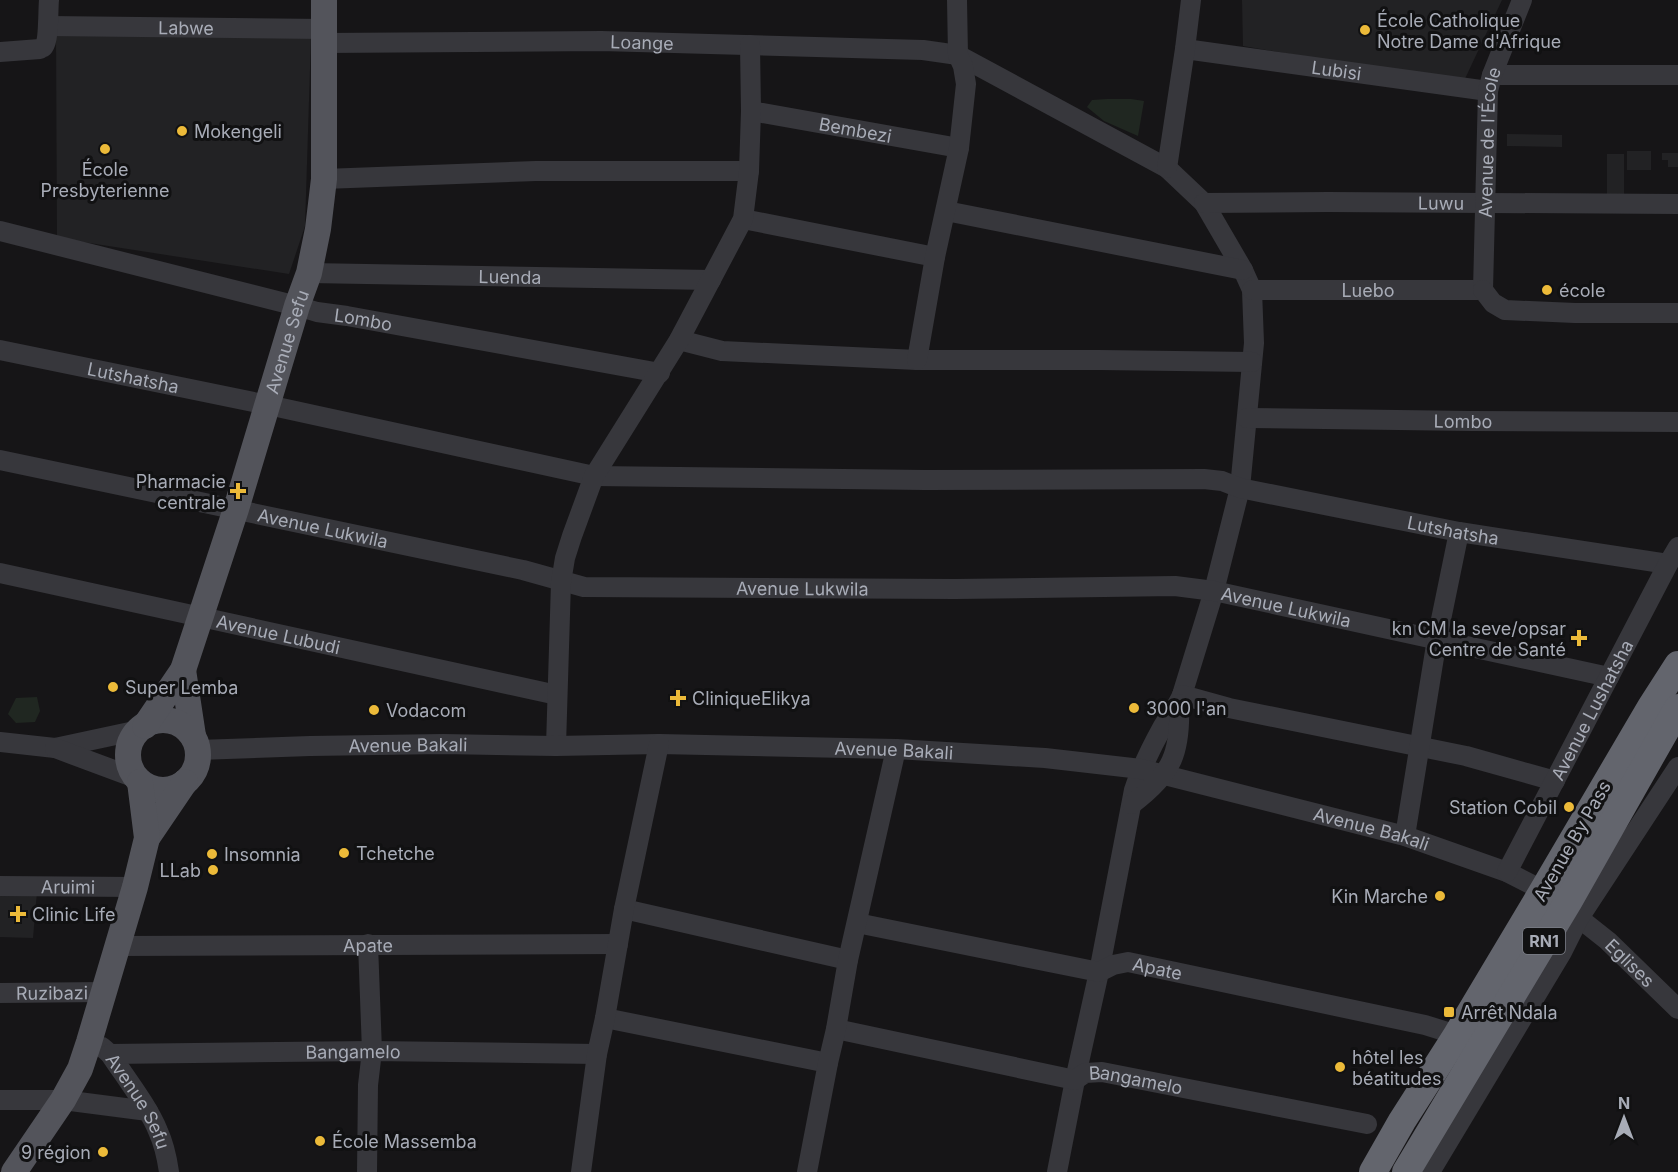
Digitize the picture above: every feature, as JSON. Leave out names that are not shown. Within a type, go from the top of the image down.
[{"type":"highway","name":"Avenue By Pass","points":[[1406,1166],[1563,904],[1670,712],[1677,667]]},
{"type":"highway","name":"Avenue By Pass","points":[[1406,1166],[1402,1121],[1457,1035],[1563,904]]},
{"type":"main road","name":"Avenue Sefu","points":[[142,728],[183,670],[202,617],[309,273],[318,229],[324,179],[324,0]]},
{"type":"main road","name":"Avenue Sefu","points":[[183,670],[195,743]]},
{"type":"main road","points":[[155,721],[176,723],[186,728],[195,743],[198,759],[196,768],[192,776],[175,788],[163,790],[151,788],[132,772],[128,754],[133,737],[142,728],[155,721]]},
{"type":"main road","name":"Avenue Sefu","points":[[139,780],[147,838]]},
{"type":"main road","name":"Avenue Sefu","points":[[14,1172],[63,1100],[80,1069],[100,1048],[104,992],[119,946],[147,838],[185,782]]},
{"type":"street","points":[[0,52],[44,47],[49,0]]},
{"type":"street","points":[[917,360],[935,257],[959,148],[966,84],[963,66],[958,55],[957,0]]},
{"type":"street","points":[[1167,168],[1191,0]]},
{"type":"street","name":"Avenue de l'École","points":[[1483,290],[1490,83],[1522,0]]},
{"type":"street","name":"Labwe","points":[[48,26],[324,36]]},
{"type":"street","name":"Loange","points":[[324,36],[923,50],[958,55]]},
{"type":"street","points":[[556,746],[561,582],[565,558],[594,476],[660,373],[743,219],[749,171],[750,45]]},
{"type":"street","name":"Lubisi","points":[[1185,49],[1490,83],[1678,75]]},
{"type":"street","points":[[958,55],[1167,168],[1204,203],[1252,290],[1254,343],[1240,488],[1214,591],[1180,700],[1141,769],[1134,790],[1099,972],[1075,1080],[1063,1171]]},
{"type":"street","name":"Bembezi","points":[[751,111],[959,148]]},
{"type":"street","points":[[324,179],[536,171],[749,171]]},
{"type":"street","name":"Luwu","points":[[1204,203],[1678,204]]},
{"type":"street","points":[[946,211],[1243,270]]},
{"type":"street","points":[[743,219],[935,257]]},
{"type":"street","name":"Lombo","points":[[0,231],[317,312],[660,373]]},
{"type":"street","name":"Luenda","points":[[309,273],[711,280]]},
{"type":"street","name":"Luebo","points":[[1252,290],[1483,290]]},
{"type":"street","points":[[1483,290],[1493,303],[1505,310],[1575,314],[1678,314]]},
{"type":"street","points":[[679,340],[722,351],[917,360],[1252,362]]},
{"type":"street","name":"Lutshatsha","points":[[0,351],[268,405],[594,476],[925,480],[1204,479],[1459,531],[1673,556]]},
{"type":"street","name":"Lombo","points":[[1247,418],[1678,422]]},
{"type":"street","name":"Avenue Lukwila","points":[[0,460],[524,570],[584,587],[955,589],[1175,586],[1214,591],[1609,677]]},
{"type":"street","points":[[1405,836],[1437,639],[1459,531]]},
{"type":"street","name":"Avenue Lushatsha","points":[[1507,872],[1673,556]]},
{"type":"street","name":"Avenue Lubudi","points":[[0,573],[557,695]]},
{"type":"street","points":[[1180,700],[1420,746],[1556,781]]},
{"type":"street","points":[[1132,804],[1147,793],[1165,774],[1177,746],[1180,730],[1180,700]]},
{"type":"street","points":[[55,748],[142,728]]},
{"type":"street","points":[[0,742],[55,748],[139,780]]},
{"type":"street","name":"Avenue Bakali","points":[[195,743],[310,746],[659,744],[896,749],[1045,758],[1141,769],[1405,836],[1507,872],[1563,904]]},
{"type":"street","points":[[581,1172],[597,1054],[624,909],[659,744]]},
{"type":"street","points":[[807,1172],[848,960],[896,749]]},
{"type":"street","points":[[1563,904],[1678,767]]},
{"type":"street","name":"Aruimi","points":[[0,886],[135,888]]},
{"type":"street","name":"Eglises","points":[[1563,904],[1608,940],[1678,1009]]},
{"type":"street","points":[[624,909],[848,960]]},
{"type":"street","points":[[857,923],[1099,972]]},
{"type":"street","points":[[367,1172],[368,1085],[372,1051],[368,944]]},
{"type":"street","name":"Apate","points":[[119,946],[618,944]]},
{"type":"street","name":"Apate","points":[[1099,972],[1113,965],[1128,962],[1425,1025],[1457,1035]]},
{"type":"street","name":"Ruzibazi","points":[[0,993],[104,992]]},
{"type":"street","points":[[605,1018],[828,1063]]},
{"type":"street","name":"Bangamelo","points":[[836,1029],[1075,1080],[1085,1074],[1102,1072],[1367,1124]]},
{"type":"street","name":"Bangamelo","points":[[100,1048],[597,1054]]},
{"type":"street","name":"Avenue Sefu","points":[[100,1048],[148,1111],[158,1129],[169,1172]]},
{"type":"street","points":[[0,1100],[63,1100],[148,1111]]},
{"type":"shaded area","name":"École Catholique Notre Dame d'Afrique","points":[[1242,0],[1502,0],[1463,83],[1243,46]]},
{"type":"shaded area","name":"Mokengeli","points":[[56,33],[311,37],[305,226],[289,274],[57,238]]},
{"type":"shaded area","points":[[1092,100],[1144,101],[1138,136],[1104,121],[1087,107]]},
{"type":"shaded area","points":[[1507,134],[1562,135],[1562,147],[1507,146]]},
{"type":"shaded area","points":[[1627,151],[1651,151],[1651,170],[1627,170]]},
{"type":"shaded area","points":[[1662,153],[1678,153],[1678,167],[1668,167],[1668,160],[1662,160]]},
{"type":"shaded area","points":[[1607,154],[1624,154],[1624,195],[1607,195]]},
{"type":"shaded area","points":[[37,697],[40,711],[35,722],[16,723],[8,714],[16,698]]},
{"type":"shaded area","name":"Clinic Life","points":[[0,892],[37,892],[33,938],[0,937]]},
{"type":"place","name":"École Catholique Notre Dame d'Afrique","points":[[1365,30]]},
{"type":"place","name":"Mokengeli","points":[[182,131]]},
{"type":"place","name":"École Presbyterienne","points":[[105,149]]},
{"type":"place","name":"école","points":[[1547,290]]},
{"type":"place","name":"Pharmacie centrale","points":[[238,491]]},
{"type":"place","name":"kn CM la seve/opsar Centre de Santé","points":[[1579,638]]},
{"type":"place","name":"Super Lemba","points":[[113,687]]},
{"type":"place","name":"CliniqueElikya","points":[[678,698]]},
{"type":"place","name":"3000 l'an","points":[[1134,708]]},
{"type":"place","name":"Vodacom","points":[[374,710]]},
{"type":"place","name":"Station Cobil","points":[[1569,807]]},
{"type":"place","name":"Tchetche","points":[[344,853]]},
{"type":"place","name":"Insomnia","points":[[212,854]]},
{"type":"place","name":"LLab","points":[[213,870]]},
{"type":"place","name":"Kin Marche","points":[[1440,896]]},
{"type":"place","name":"Clinic Life","points":[[18,914]]},
{"type":"place","name":"Arrêt Ndala","points":[[1449,1012]]},
{"type":"place","name":"hôtel les béatitudes","points":[[1340,1067]]},
{"type":"place","name":"École Massemba","points":[[320,1141]]},
{"type":"place","name":"9 région","points":[[103,1152]]}]
